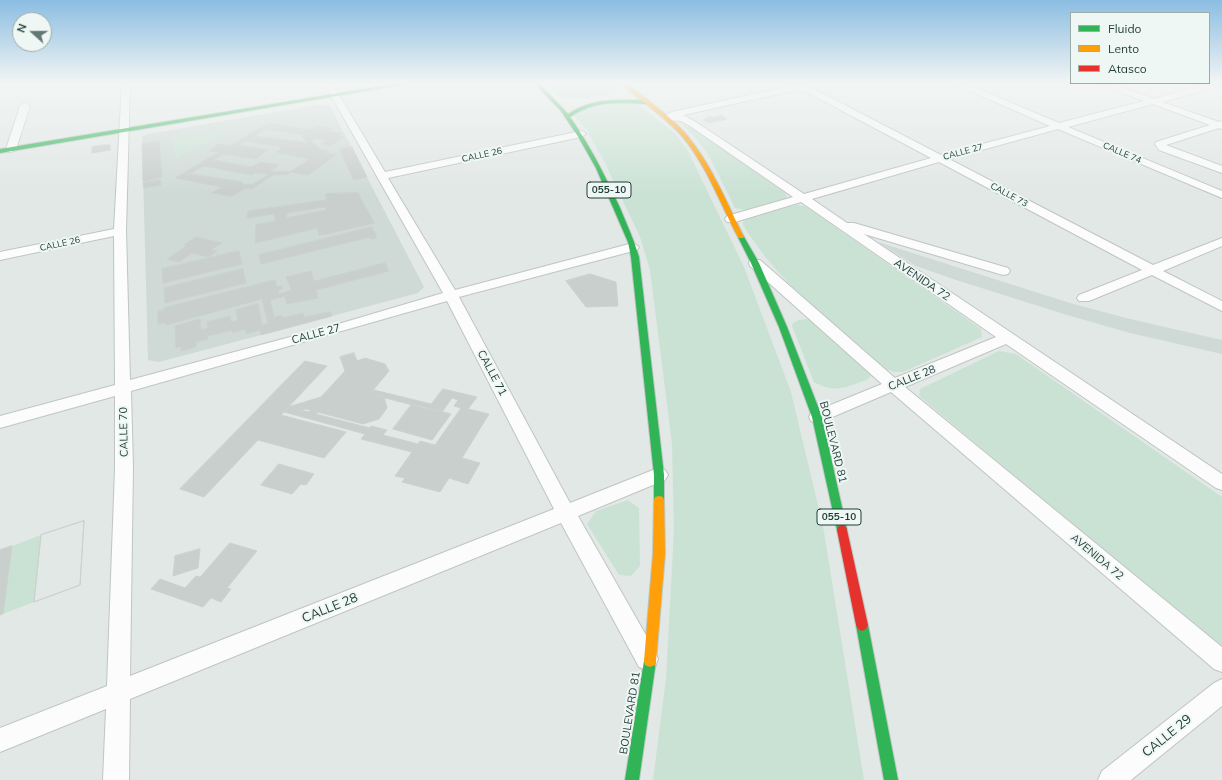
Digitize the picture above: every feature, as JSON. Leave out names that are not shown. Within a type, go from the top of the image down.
[{"type":"main road","points":[[0,151],[189,119]]},
{"type":"main road","name":"055-10","points":[[571,119],[582,134]]},
{"type":"main road","name":"BOULEVARD 81","points":[[668,119],[690,143],[706,168],[730,219],[755,263],[783,327],[816,417],[857,597],[891,780]]},
{"type":"main road","name":"BOULEVARD 81","points":[[582,134],[633,247],[659,475],[659,554],[650,665],[632,780]]},
{"type":"street","points":[[11,149],[21,119]]},
{"type":"street","name":"CALLE 70","points":[[116,780],[124,468],[120,231],[124,119]]},
{"type":"street","name":"CALLE 71","points":[[348,119],[451,295],[566,513],[650,665]]},
{"type":"street","name":"AVENIDA 72","points":[[686,119],[833,221],[1222,483]]},
{"type":"street","name":"CALLE 73","points":[[864,119],[1222,307]]},
{"type":"street","name":"CALLE 74","points":[[1042,119],[1222,195]]},
{"type":"street","name":"CALLE 27","points":[[730,219],[1086,119]]},
{"type":"street","points":[[1204,119],[1221,125]]},
{"type":"street","points":[[1221,125],[1160,144],[1164,148],[1222,170]]},
{"type":"street","name":"CALLE 26","points":[[382,176],[582,134]]},
{"type":"street","points":[[833,221],[1004,271]]},
{"type":"street","name":"CALLE 26","points":[[0,256],[120,231]]},
{"type":"street","points":[[1084,298],[1222,242]]},
{"type":"street","name":"CALLE 27","points":[[0,422],[340,328],[451,295],[633,247]]},
{"type":"street","name":"AVENIDA 72","points":[[755,263],[893,385],[1222,661]]},
{"type":"street","name":"CALLE 28","points":[[816,417],[1007,338]]},
{"type":"street","name":"CALLE 28","points":[[0,740],[659,475]]},
{"type":"street","name":"CALLE 29","points":[[1111,780],[1222,691]]},
{"type":"shaded area","points":[[233,119],[337,119],[424,287],[418,293],[159,362],[148,360],[142,136]]},
{"type":"shaded area","points":[[878,242],[1070,303],[1130,319],[1222,340],[1222,354],[1130,333],[953,279],[916,266]]},
{"type":"green space","points":[[577,119],[657,119],[675,133],[688,151],[744,267],[791,392],[823,526],[864,780],[653,780],[666,678],[674,530],[672,444],[650,270],[640,237],[606,165],[587,130]]},
{"type":"green space","points":[[678,120],[682,120],[785,193],[787,198],[746,210],[735,208],[709,156],[698,141]]},
{"type":"green space","points":[[230,130],[176,159],[172,140]]},
{"type":"green space","points":[[796,205],[805,206],[981,329],[982,337],[903,372],[894,372],[886,369],[827,320],[790,285],[757,246],[743,225],[743,222],[746,219]]},
{"type":"green space","points":[[807,319],[815,322],[870,369],[871,376],[867,380],[840,388],[828,388],[814,382],[792,326],[793,323],[799,320]]},
{"type":"green space","points":[[999,351],[1016,354],[1222,497],[1222,649],[919,396],[920,389]]},
{"type":"green space","points":[[628,500],[639,508],[640,566],[631,576],[619,575],[587,524],[596,511]]},
{"type":"green space","points":[[41,535],[34,602],[3,614],[12,546]]},
{"type":"building","points":[[704,119],[725,119],[709,123],[703,120]]},
{"type":"building","points":[[269,123],[311,130],[316,126],[333,129],[328,132],[342,133],[338,136],[344,137],[331,145],[322,144],[327,140],[318,138],[311,141],[321,150],[328,151],[325,153],[336,155],[308,175],[290,172],[310,159],[276,152],[283,147],[245,141],[237,145],[268,150],[255,159],[224,154],[213,160],[252,167],[260,162],[279,165],[270,171],[289,172],[289,174],[273,175],[252,189],[245,188],[232,196],[212,193],[222,187],[175,178],[219,152],[209,151],[219,144],[230,146]],"holes":[[[265,129],[304,135],[302,137],[308,143],[254,136]],[[204,166],[252,175],[255,173],[269,174],[252,185],[242,184],[242,182],[190,174]]]},
{"type":"building","points":[[159,141],[162,177],[143,181],[142,144]]},
{"type":"building","points":[[110,145],[110,150],[92,153],[92,147]]},
{"type":"building","points":[[352,147],[367,177],[354,180],[340,150]]},
{"type":"building","points":[[160,180],[161,185],[144,188],[143,183]]},
{"type":"building","points":[[358,193],[374,223],[319,235],[317,228],[255,243],[256,225],[276,221],[274,214],[247,218],[248,211],[326,200],[326,194]],"holes":[[[326,207],[326,210],[286,218],[287,213]]]},
{"type":"building","points":[[372,227],[377,238],[371,239],[370,237],[261,264],[259,255]]},
{"type":"building","points":[[196,237],[222,243],[211,250],[217,251],[209,257],[192,253],[179,262],[167,259],[187,246],[184,245]]},
{"type":"building","points":[[239,251],[242,264],[163,283],[162,269]]},
{"type":"building","points":[[385,263],[389,271],[316,290],[318,298],[287,304],[285,296],[293,294],[286,277],[311,271],[314,281]]},
{"type":"building","points":[[243,269],[246,283],[165,303],[164,288]]},
{"type":"building","points":[[590,274],[616,282],[618,306],[586,307],[566,281]]},
{"type":"building","points":[[275,280],[277,287],[282,286],[282,289],[278,290],[279,294],[292,290],[293,294],[270,300],[274,317],[267,319],[262,299],[166,325],[165,322],[158,324],[158,311],[164,310],[164,308]]},
{"type":"building","points":[[258,304],[263,329],[246,334],[245,329],[232,333],[232,330],[208,336],[208,339],[196,342],[196,347],[181,351],[181,346],[176,348],[175,326],[200,319],[201,330],[208,328],[207,322],[230,316],[231,322],[238,320],[236,310]]},
{"type":"building","points":[[330,312],[332,316],[261,335],[260,330],[263,329],[262,325],[268,323],[267,319],[282,315],[283,318],[303,313],[304,317]]},
{"type":"building","points":[[354,353],[357,361],[365,358],[385,364],[389,371],[370,394],[384,397],[387,408],[379,419],[363,424],[306,409],[301,410],[288,407],[321,397],[345,371],[340,357]]},
{"type":"building","points":[[305,361],[327,366],[281,415],[346,432],[324,458],[258,440],[204,497],[180,489]]},
{"type":"building","points":[[443,389],[477,397],[468,409],[489,414],[462,458],[480,463],[468,484],[449,478],[440,492],[402,482],[405,478],[395,476],[420,441],[435,445],[461,408],[454,406],[458,400],[452,398],[442,412],[428,409]]},
{"type":"building","points":[[374,390],[431,404],[428,409],[370,394]]},
{"type":"building","points":[[412,404],[451,414],[432,440],[393,429]]},
{"type":"building","points":[[288,407],[309,412],[311,410],[318,412],[316,414],[370,428],[371,426],[387,430],[383,435],[418,444],[412,452],[361,439],[365,434],[284,412]]},
{"type":"building","points":[[279,464],[314,474],[306,485],[301,484],[292,494],[261,485]]},
{"type":"building","points":[[84,521],[80,585],[34,602],[41,535]]},
{"type":"building","points":[[84,521],[80,585],[34,602],[41,535]]},
{"type":"building","points":[[230,543],[257,551],[227,588],[231,589],[221,602],[211,598],[203,607],[151,589],[160,579],[185,588],[196,576],[200,577]]},
{"type":"building","points":[[12,546],[3,614],[0,615],[0,550]]},
{"type":"building","points":[[200,549],[198,568],[173,576],[175,556]]},
{"type":"traffic: fast","points":[[0,151],[191,119]]},
{"type":"traffic: fast","points":[[569,119],[599,168],[631,242],[635,257],[659,475],[659,500]]},
{"type":"traffic: fast","points":[[741,237],[755,263],[783,327],[817,417],[842,530]]},
{"type":"traffic: fast","points":[[862,625],[891,780]]},
{"type":"traffic: fast","points":[[632,780],[650,661]]},
{"type":"traffic: slow","points":[[668,119],[683,134],[698,154],[741,237]]},
{"type":"traffic: slow","points":[[650,661],[659,554],[659,500]]},
{"type":"traffic: jam","points":[[842,530],[862,625]]}]
